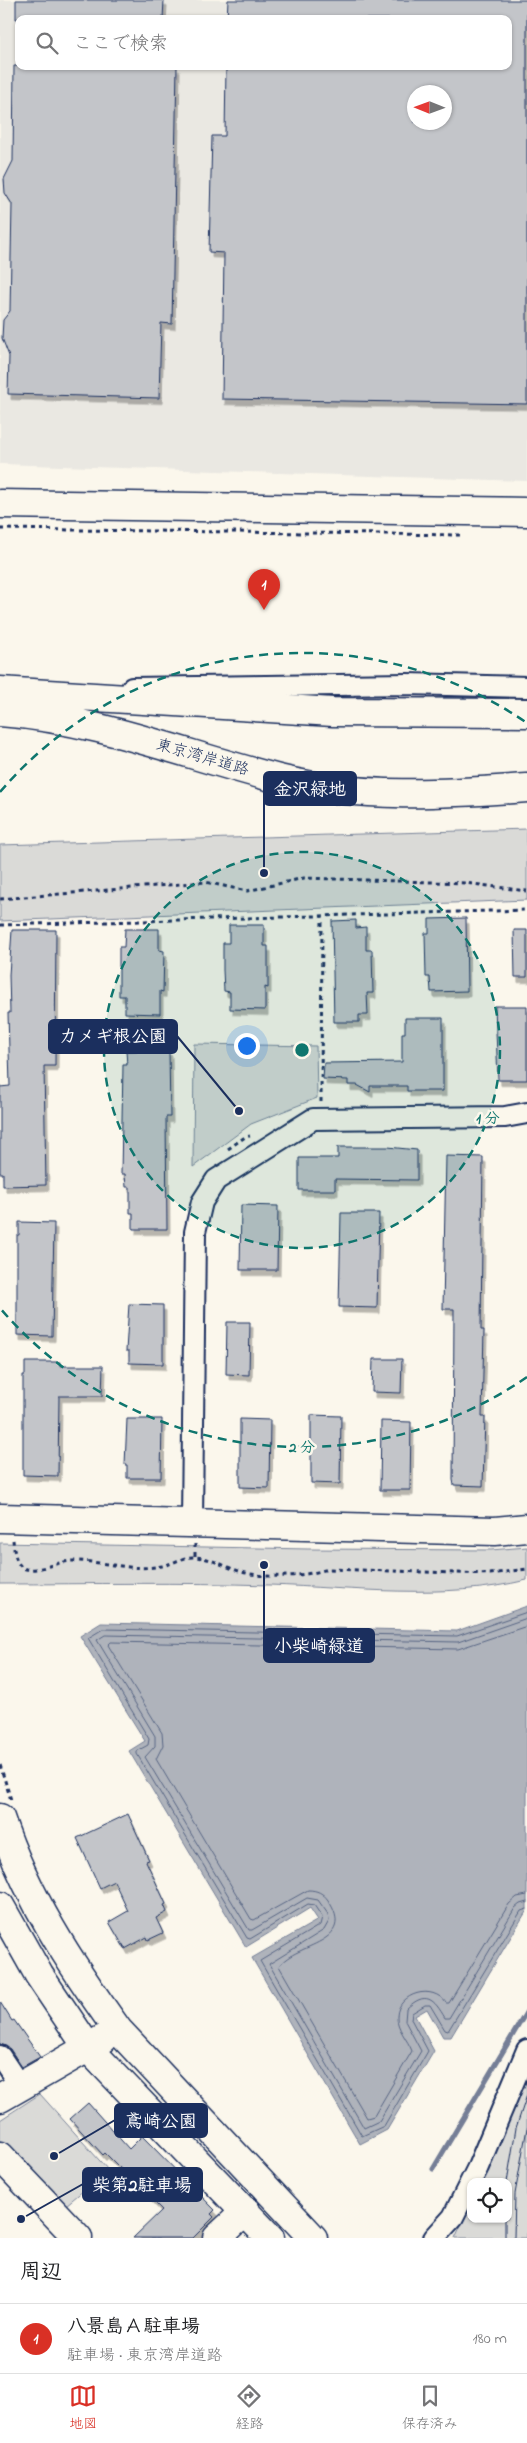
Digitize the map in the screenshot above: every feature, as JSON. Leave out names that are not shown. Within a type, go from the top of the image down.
[{"type":"main road","points":[[0,504],[527,512]]},
{"type":"main road","points":[[0,519],[527,526]]},
{"type":"main road","points":[[11,691],[332,712],[527,713]]},
{"type":"main road","name":"東京湾岸道路","points":[[0,712],[40,716],[94,726],[280,779],[336,789],[403,794],[527,788]]},
{"type":"main road","points":[[6,1529],[194,1533],[495,1531],[527,1528]]},
{"type":"main road","points":[[6,1811],[26,1882],[49,1925],[118,2030],[313,2238]]},
{"type":"main road","points":[[0,1906],[39,1976],[88,2048],[270,2238]]},
{"type":"main road","points":[[10,2092],[118,2030]]},
{"type":"main road","points":[[0,2156],[78,2238]]},
{"type":"main road","points":[[217,2238],[246,2211]]},
{"type":"street","points":[[11,691],[407,684],[527,687]]},
{"type":"street","points":[[194,1533],[195,1232],[202,1202],[216,1180],[312,1119],[505,1117],[527,1113]]},
{"type":"street","points":[[434,2238],[453,2217],[474,2176],[527,2050]]},
{"type":"street","points":[[0,2056],[10,2092]]},
{"type":"path","points":[[0,529],[467,535]]},
{"type":"path","points":[[0,898],[205,882],[247,891],[304,878],[465,883],[527,891]]},
{"type":"path","points":[[0,925],[527,910]]},
{"type":"path","points":[[312,1103],[321,1105],[322,917]]},
{"type":"path","points":[[222,1153],[245,1137],[253,1136]]},
{"type":"path","points":[[6,1529],[20,1565],[24,1569],[38,1569],[71,1561],[113,1567],[146,1568],[163,1566],[187,1557],[219,1562],[242,1572],[282,1576],[310,1575],[328,1569],[490,1574],[527,1569]]},
{"type":"path","points":[[194,1533],[195,1557]]},
{"type":"path","points":[[0,1765],[6,1811]]},
{"type":"shaded area","points":[[0,0],[527,0],[527,481],[0,464]]},
{"type":"shaded area","points":[[527,829],[527,900],[0,921],[0,845]]},
{"type":"shaded area","points":[[194,1044],[316,1046],[317,1098],[251,1124],[193,1167]]},
{"type":"shaded area","points":[[0,1543],[308,1549],[491,1550],[527,1547],[527,1580],[464,1590],[431,1591],[236,1584],[0,1584]]},
{"type":"shaded area","points":[[527,2075],[527,2238],[455,2238],[467,2212],[467,2223],[512,2223],[512,2178],[482,2178]]},
{"type":"shaded area","points":[[40,2094],[108,2170],[60,2210],[0,2141],[0,2120]]},
{"type":"water","points":[[527,1606],[527,1910],[451,2037],[443,2037],[427,2009],[415,2016],[434,2051],[387,2130],[360,2144],[252,1958],[318,1920],[310,1908],[246,1947],[129,1751],[145,1741],[80,1636],[101,1623],[457,1631]]},
{"type":"building","points":[[16,0],[164,0],[163,15],[16,15]]},
{"type":"building","points":[[228,0],[527,0],[527,404],[222,399],[224,253],[209,252],[212,136],[225,136],[226,70],[512,70],[512,15],[227,15]]},
{"type":"building","points":[[14,66],[15,70],[177,70],[172,324],[161,323],[159,398],[8,394],[9,356],[2,338],[3,320],[10,311],[12,204],[5,193],[4,179],[13,161]]},
{"type":"building","points":[[466,918],[467,991],[431,992],[430,977],[426,977],[425,933],[429,933],[429,919]]},
{"type":"building","points":[[356,920],[356,928],[366,927],[366,950],[372,950],[373,993],[367,993],[368,1015],[359,1015],[359,1022],[334,1022],[332,921]]},
{"type":"building","points":[[229,925],[264,925],[264,946],[268,946],[268,988],[265,987],[265,1010],[230,1009],[230,992],[224,991],[223,970],[223,943],[229,943]]},
{"type":"building","points":[[125,929],[159,929],[159,950],[164,951],[163,992],[160,991],[160,1014],[125,1013],[125,996],[119,996],[119,947],[124,947]]},
{"type":"building","points":[[12,930],[56,930],[55,1066],[44,1066],[46,1185],[3,1186],[3,1173],[0,1173],[0,1087],[10,1086],[8,1013],[10,1013],[9,975]]},
{"type":"building","points":[[514,930],[527,930],[527,977],[515,977]]},
{"type":"building","points":[[495,1006],[527,1006],[527,1080],[498,1080]]},
{"type":"building","points":[[405,1018],[443,1018],[443,1091],[407,1091],[407,1086],[370,1086],[370,1092],[357,1085],[348,1085],[348,1080],[323,1079],[324,1063],[402,1062],[402,1033],[405,1033]]},
{"type":"building","points":[[169,1050],[170,1117],[166,1117],[167,1229],[133,1229],[133,1213],[130,1213],[130,1187],[126,1187],[125,1174],[121,1174],[123,1065],[127,1065],[126,1051]]},
{"type":"building","points":[[338,1147],[388,1147],[417,1150],[417,1180],[335,1179],[335,1190],[299,1190],[299,1158],[338,1158]]},
{"type":"building","points":[[446,1156],[483,1157],[481,1330],[484,1330],[482,1417],[485,1417],[483,1486],[454,1485],[453,1480],[454,1309],[443,1309]]},
{"type":"building","points":[[241,1205],[278,1206],[277,1270],[240,1270]]},
{"type":"building","points":[[341,1213],[379,1213],[377,1308],[339,1307]]},
{"type":"building","points":[[19,1222],[54,1223],[52,1336],[17,1335],[17,1235],[19,1235]]},
{"type":"building","points":[[129,1304],[163,1305],[163,1364],[129,1363],[129,1351],[126,1351]]},
{"type":"building","points":[[227,1322],[250,1322],[249,1375],[226,1374]]},
{"type":"building","points":[[373,1359],[402,1359],[401,1393],[372,1392]]},
{"type":"building","points":[[25,1362],[60,1362],[60,1366],[103,1366],[102,1396],[59,1396],[58,1476],[23,1475],[23,1375],[25,1375]]},
{"type":"building","points":[[311,1415],[341,1416],[340,1484],[311,1483]]},
{"type":"building","points":[[127,1419],[162,1419],[161,1478],[127,1478],[127,1465],[125,1465]]},
{"type":"building","points":[[240,1419],[270,1420],[269,1488],[240,1487]]},
{"type":"building","points":[[381,1421],[411,1422],[410,1490],[380,1490]]},
{"type":"building","points":[[128,1814],[149,1860],[146,1861],[166,1904],[164,1905],[167,1912],[156,1918],[163,1933],[148,1940],[147,1937],[125,1949],[109,1922],[128,1911],[114,1881],[100,1888],[77,1838]]},
{"type":"building","points":[[0,2002],[40,2057],[22,2067],[10,2049],[0,2044]]},
{"type":"building","points":[[88,2103],[129,2149],[142,2136],[215,2210],[211,2214],[214,2217],[193,2238],[133,2238],[162,2210],[105,2153],[103,2155],[70,2119]]},
{"type":"waterway","points":[[433,2169],[527,2011]]},
{"type":"tram line","points":[[508,2178],[516,2128],[527,2095]]},
{"type":"tram line","points":[[514,2238],[515,2194],[527,2128]]},
{"type":"tram line","points":[[505,2223],[505,2238]]},
{"type":"place","name":"八景島Ａ駐車場","points":[[264,610]]},
{"type":"place","name":"金沢緑地","points":[[264,873]]},
{"type":"place","name":"カメギ根公園","points":[[239,1111]]},
{"type":"place","name":"小柴崎緑道","points":[[264,1565]]},
{"type":"place","name":"鳶崎公園","points":[[54,2156]]},
{"type":"place","name":"柴第2駐車場","points":[[21,2219]]}]
